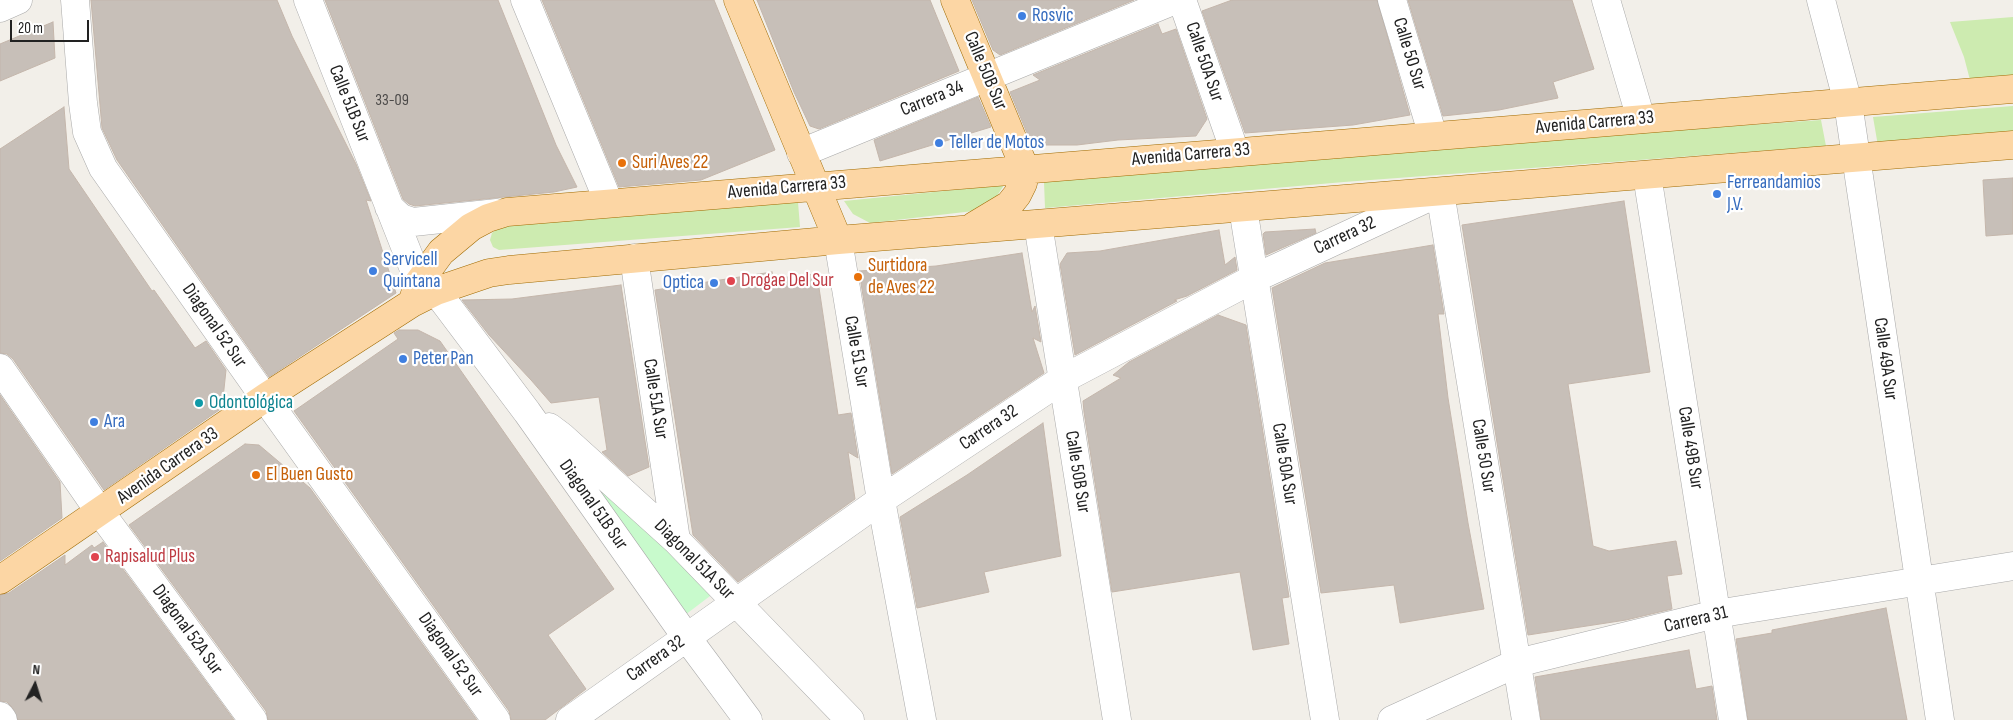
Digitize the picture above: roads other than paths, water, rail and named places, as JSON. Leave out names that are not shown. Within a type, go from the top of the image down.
[{"type":"main road","name":"Calle 51 Sur","points":[[738,0],[838,240]]},
{"type":"main road","name":"Calle 50B Sur","points":[[955,0],[1025,168]]},
{"type":"main road","name":"Avenida Carrera 33","points":[[422,292],[441,252],[455,238],[488,218],[506,212],[1025,168],[2013,89]]},
{"type":"main road","name":"Avenida Carrera 33","points":[[0,580],[422,292],[489,273],[838,240],[2013,145]]},
{"type":"main road","points":[[966,230],[1009,205],[1018,195],[1023,183],[1025,168]]},
{"type":"street","points":[[0,8],[18,0]]},
{"type":"street","name":"Diagonal 52 Sur","points":[[74,0],[87,132],[103,168],[496,720]]},
{"type":"street","name":"Calle 51B Sur","points":[[308,0],[422,292]]},
{"type":"street","points":[[525,0],[609,203]]},
{"type":"street","name":"Carrera 34","points":[[801,153],[1175,0]]},
{"type":"street","name":"Calle 50A Sur","points":[[1182,0],[1235,152]]},
{"type":"street","name":"Calle 50 Sur","points":[[1392,0],[1433,136]]},
{"type":"street","points":[[1606,0],[1641,119]]},
{"type":"street","name":"Calle 49A Sur","points":[[1821,0],[1848,103],[1917,580],[1940,720]]},
{"type":"street","name":"Calle 49B Sur","points":[[1647,175],[1733,720]]},
{"type":"street","name":"Calle 50 Sur","points":[[1440,192],[1526,720]]},
{"type":"street","name":"Carrera 32","points":[[570,720],[881,500],[1063,379],[1255,278],[1440,192]]},
{"type":"street","points":[[389,207],[401,218],[413,222],[506,212]]},
{"type":"street","name":"Calle 50A Sur","points":[[1243,208],[1325,720]]},
{"type":"street","name":"Calle 50B Sur","points":[[1038,224],[1117,720]]},
{"type":"street","name":"Calle 51 Sur","points":[[838,240],[881,500],[922,720]]},
{"type":"street","name":"Calle 51A Sur","points":[[634,258],[676,540]]},
{"type":"street","name":"Diagonal 51B Sur","points":[[422,292],[527,412],[687,638],[748,720]]},
{"type":"street","name":"Diagonal 52A Sur","points":[[0,368],[253,720]]},
{"type":"street","name":"Diagonal 51A Sur","points":[[527,412],[561,436],[676,540],[850,720]]},
{"type":"street","name":"Carrera 31","points":[[1392,720],[1517,664],[1716,614],[2013,566]]},
{"type":"street","points":[[0,716],[3,720]]},
{"type":"place","name":"Rosvic","points":[[1022,16]]},
{"type":"place","name":"Teller de Motos","points":[[939,143]]},
{"type":"place","name":"Suri Aves 22","points":[[622,163]]},
{"type":"place","name":"Ferreandamios J.V.","points":[[1717,194]]},
{"type":"place","name":"Servicell Quintana","points":[[373,271]]},
{"type":"place","name":"Surtidora de Aves 22","points":[[858,277]]},
{"type":"place","name":"Drogae Del Sur","points":[[731,281]]},
{"type":"place","name":"Optica","points":[[714,283]]},
{"type":"place","name":"Peter Pan","points":[[403,359]]},
{"type":"place","name":"Odontológica","points":[[199,403]]},
{"type":"place","name":"Ara","points":[[94,422]]},
{"type":"place","name":"El Buen Gusto","points":[[256,475]]},
{"type":"place","name":"Rapisalud Plus","points":[[95,557]]}]
